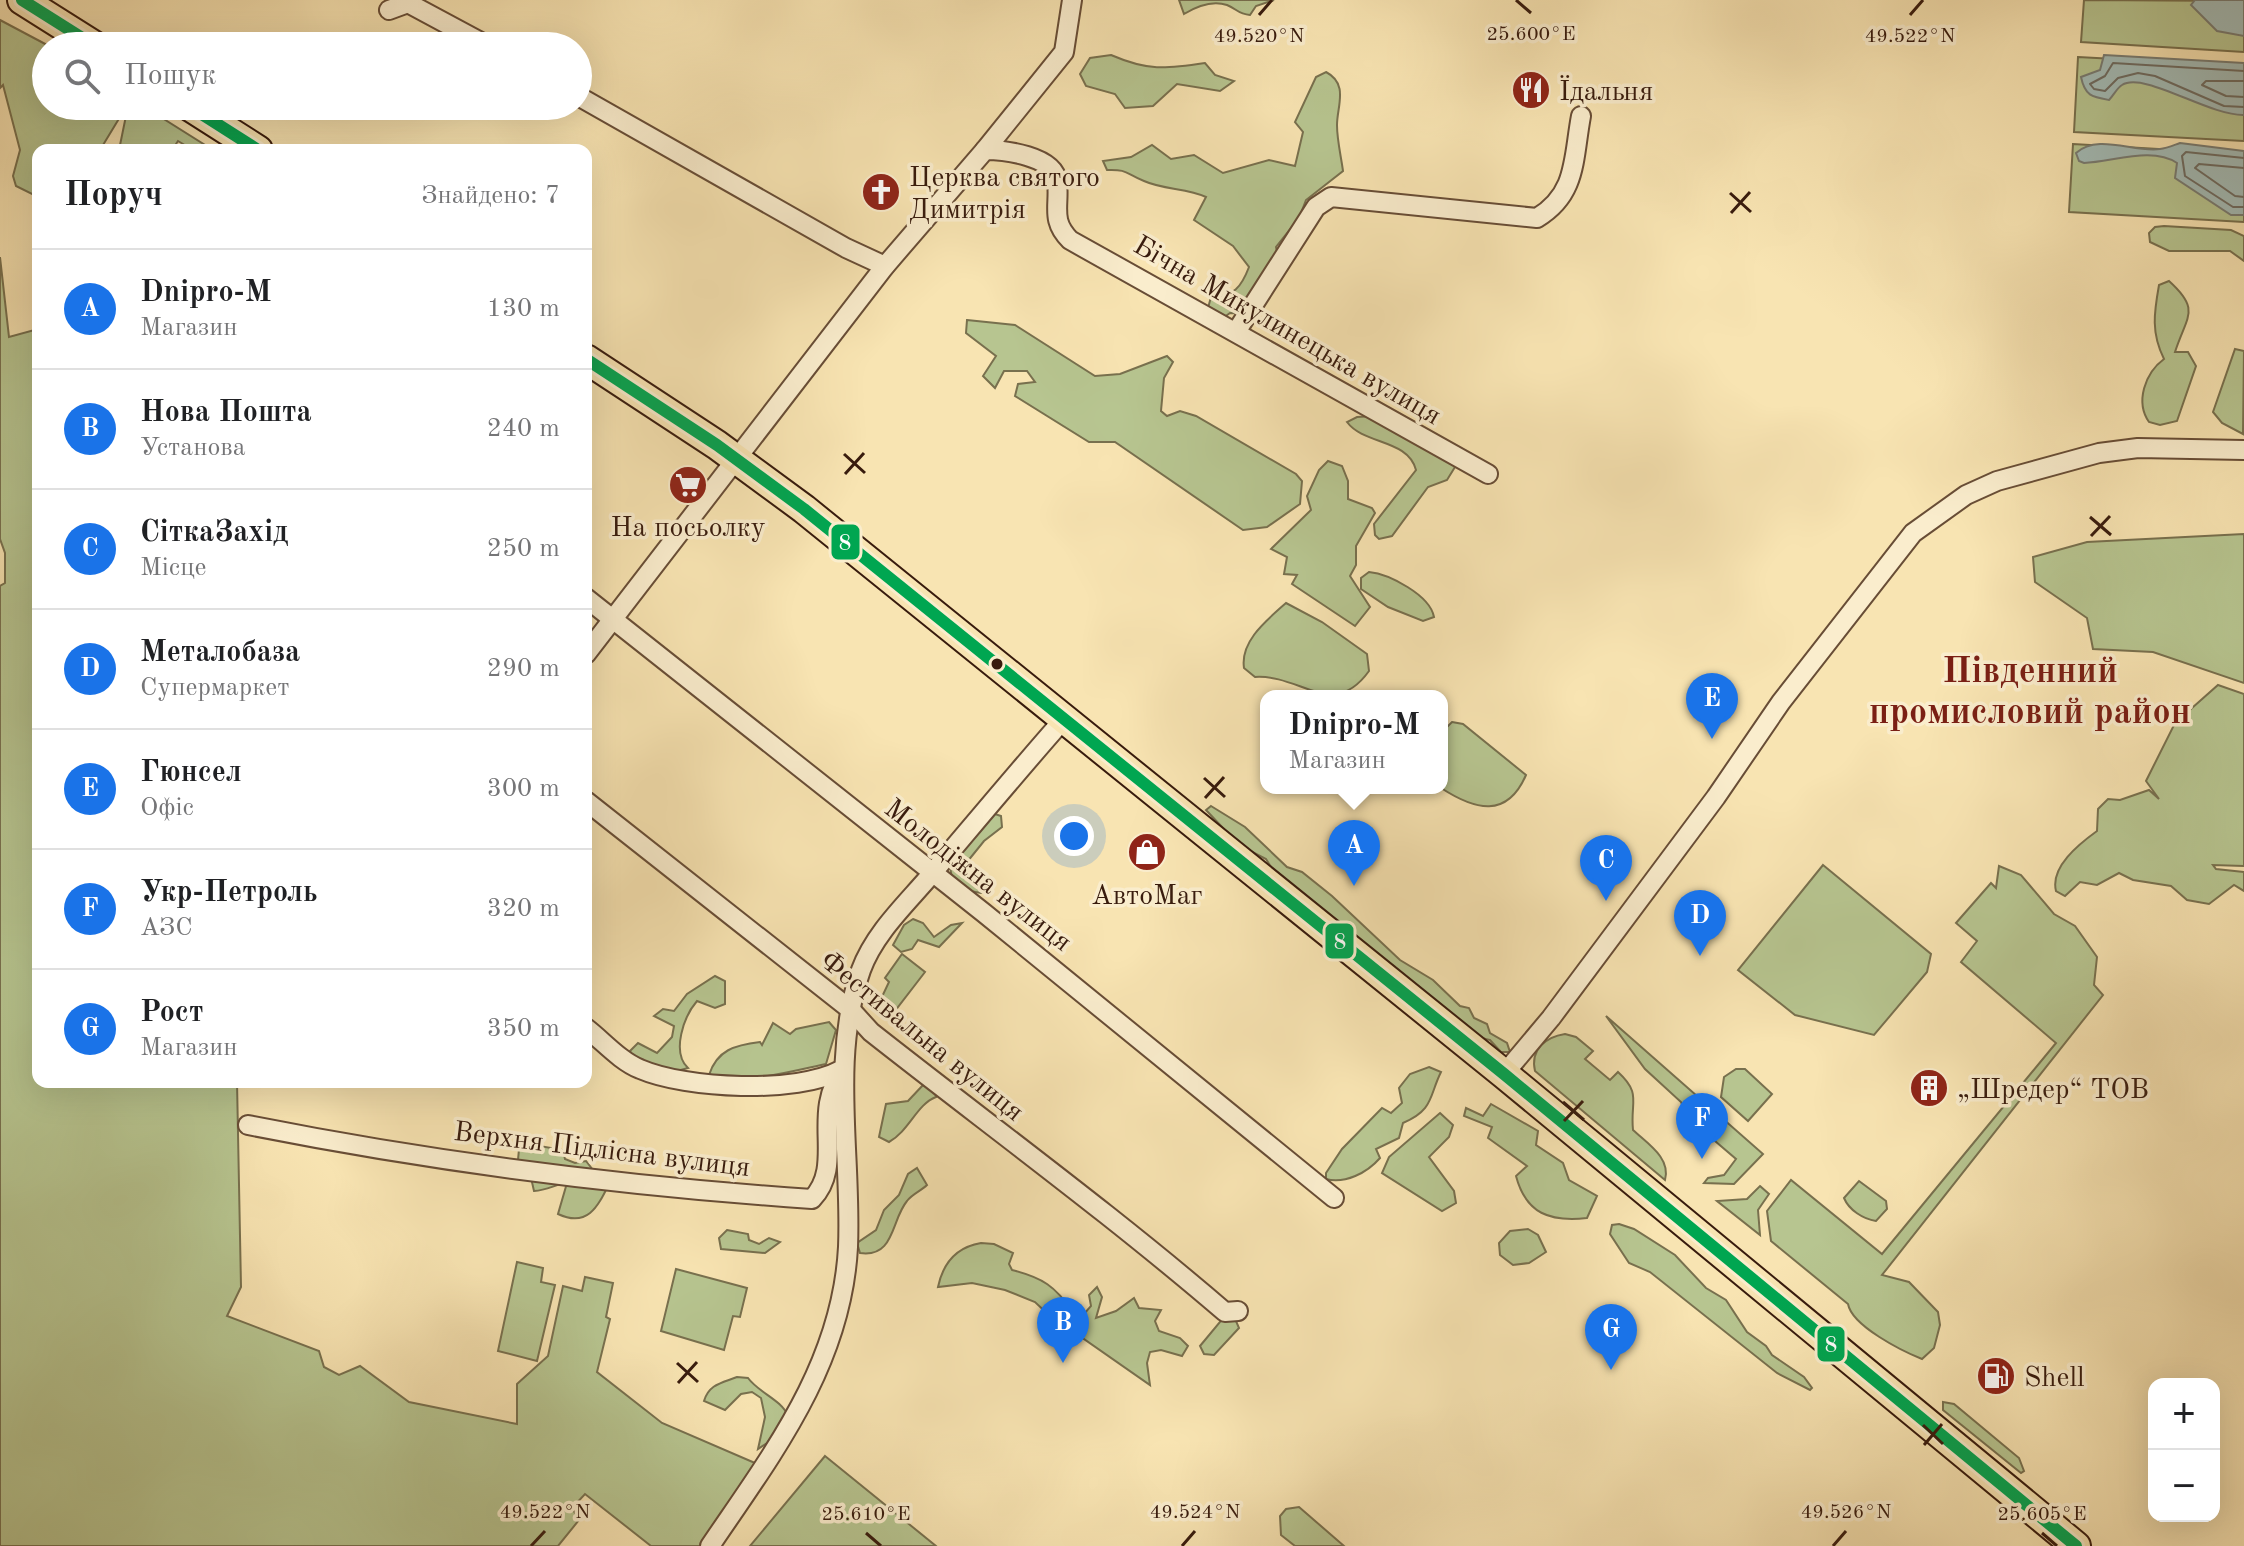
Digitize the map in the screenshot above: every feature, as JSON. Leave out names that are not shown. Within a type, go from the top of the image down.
[{"type":"highway","points":[[22,0],[73,32]]},
{"type":"highway","points":[[211,120],[249,144]]},
{"type":"highway","points":[[592,363],[804,509],[1504,1074],[2076,1546]]},
{"type":"street","points":[[592,646],[885,266],[1064,52],[1072,0]]},
{"type":"street","points":[[389,10],[408,3],[462,32]]},
{"type":"street","points":[[592,104],[846,248],[885,266]]},
{"type":"street","points":[[1236,332],[1316,207],[1331,197],[1537,218],[1556,207],[1568,190],[1581,116]]},
{"type":"street","name":"Бічна Микулинецька вулиця","points":[[985,150],[1014,154],[1052,169],[1057,178],[1055,216],[1059,229],[1070,240],[1488,474]]},
{"type":"street","points":[[1504,1074],[1607,944],[1781,702],[1913,533],[1966,495],[1997,481],[2099,453],[2138,448],[2244,450]]},
{"type":"street","name":"Молодіжна вулиця","points":[[592,603],[933,873],[1334,1198]]},
{"type":"street","points":[[710,1546],[786,1432],[828,1351],[848,1250],[849,1159],[844,1069],[851,1010],[862,967],[887,926],[1063,720]]},
{"type":"street","name":"Фестивальна вулиця","points":[[592,806],[851,1010],[871,1032],[1056,1179],[1232,1311]]},
{"type":"street","points":[[592,1033],[638,1069],[723,1085],[797,1083],[830,1076],[844,1069]]},
{"type":"street","name":"Верхня Підлісна вулиця","points":[[248,1125],[341,1144],[649,1185],[812,1199],[822,1188],[827,1171],[828,1092],[844,1069]]},
{"type":"green space","points":[[1179,0],[1274,0],[1256,6],[1250,15],[1216,3],[1199,6],[1184,14]]},
{"type":"green space","points":[[2084,0],[2244,1],[2244,52],[2081,42]]},
{"type":"green space","points":[[0,20],[32,37],[32,120],[118,120],[104,144],[32,144],[32,194],[16,186],[13,176],[20,150],[3,85],[0,88]]},
{"type":"green space","points":[[1111,55],[1157,67],[1205,63],[1215,75],[1234,81],[1220,91],[1177,84],[1153,106],[1125,108],[1115,94],[1086,86],[1080,74],[1090,58]]},
{"type":"green space","points":[[2078,57],[2244,66],[2244,141],[2074,132]]},
{"type":"green space","points":[[1326,72],[1340,89],[1337,131],[1343,171],[1306,200],[1299,218],[1276,247],[1279,262],[1248,314],[1230,313],[1223,318],[1208,308],[1211,297],[1236,290],[1249,267],[1233,246],[1194,220],[1206,197],[1152,184],[1123,171],[1107,170],[1103,161],[1131,157],[1152,145],[1171,159],[1194,155],[1223,173],[1269,160],[1295,166],[1303,132],[1295,122],[1316,77]]},
{"type":"green space","points":[[125,120],[165,120],[203,144],[178,141],[176,144],[120,144]]},
{"type":"green space","points":[[2073,144],[2244,154],[2244,222],[2069,212]]},
{"type":"green space","points":[[2155,227],[2231,230],[2244,236],[2244,261],[2230,251],[2169,251],[2150,242],[2149,233]]},
{"type":"green space","points":[[0,257],[9,337],[32,331],[32,1088],[237,1088],[241,1287],[227,1316],[319,1351],[324,1367],[339,1375],[360,1366],[409,1402],[517,1424],[517,1384],[548,1356],[563,1286],[582,1291],[585,1277],[613,1283],[606,1317],[610,1319],[597,1372],[662,1423],[755,1463],[700,1546],[651,1546],[585,1494],[572,1508],[579,1520],[558,1546],[0,1546],[0,586],[5,583],[5,553],[0,539]]},
{"type":"green space","points":[[2169,281],[2188,306],[2187,321],[2175,352],[2188,352],[2196,366],[2177,421],[2160,425],[2149,422],[2143,397],[2147,380],[2164,359],[2155,332],[2155,314],[2159,285]]},
{"type":"green space","points":[[967,320],[1015,325],[1095,376],[1120,374],[1167,356],[1173,362],[1164,378],[1161,411],[1167,416],[1180,411],[1196,416],[1296,474],[1302,481],[1300,504],[1267,527],[1243,530],[1115,442],[1089,442],[1015,396],[1018,384],[1035,382],[1027,371],[1004,371],[995,388],[983,376],[996,356],[966,333]]},
{"type":"green space","points":[[2235,349],[2244,351],[2243,434],[2222,423],[2213,412]]},
{"type":"green space","points":[[1375,416],[1452,461],[1455,467],[1447,480],[1428,487],[1392,536],[1379,539],[1375,535],[1374,524],[1416,470],[1404,453],[1364,435],[1347,422],[1357,417]]},
{"type":"green space","points":[[1328,461],[1342,466],[1348,481],[1348,499],[1372,508],[1375,513],[1356,546],[1356,565],[1350,576],[1370,607],[1355,626],[1292,584],[1297,575],[1284,574],[1287,557],[1271,549],[1311,510],[1307,496],[1319,470]]},
{"type":"green space","points":[[2244,534],[2244,683],[2153,652],[2093,649],[2087,618],[2035,582],[2033,557],[2087,542]]},
{"type":"green space","points":[[1369,572],[1408,587],[1425,601],[1434,617],[1423,621],[1388,607],[1361,589],[1361,578]]},
{"type":"green space","points":[[1286,603],[1322,622],[1367,654],[1369,671],[1347,690],[1310,690],[1272,678],[1255,677],[1244,668],[1244,658],[1251,640]]},
{"type":"green space","points":[[2218,685],[2244,694],[2244,866],[2213,865],[2216,869],[2244,872],[2244,891],[2234,885],[2209,904],[2187,900],[2171,886],[2133,880],[2119,873],[2097,885],[2080,882],[2065,896],[2056,891],[2057,873],[2075,849],[2097,831],[2098,809],[2108,799],[2120,800],[2149,790],[2159,799],[2146,781],[2175,723]]},
{"type":"green space","points":[[1452,722],[1463,724],[1526,775],[1509,799],[1500,804],[1478,805],[1448,792],[1448,726]]},
{"type":"green space","points":[[1211,806],[1245,827],[1287,867],[1302,872],[1332,896],[1400,960],[1433,980],[1460,1006],[1469,1008],[1474,1018],[1487,1024],[1490,1033],[1507,1043],[1510,1052],[1501,1052],[1490,1040],[1458,1022],[1398,974],[1395,967],[1375,955],[1337,920],[1329,918],[1274,872],[1266,859],[1239,845],[1206,810]]},
{"type":"green space","points":[[992,813],[1001,816],[1002,827],[984,841],[963,867],[968,877],[989,886],[981,893],[970,891],[952,878],[950,867]]},
{"type":"green space","points":[[1823,865],[1931,954],[1927,972],[1874,1035],[1795,1015],[1738,970]]},
{"type":"green space","points":[[1999,866],[2021,875],[2054,914],[2075,926],[2097,957],[2094,985],[2103,995],[1882,1275],[1909,1282],[1938,1312],[1940,1325],[1934,1348],[1922,1359],[1868,1329],[1858,1321],[1848,1304],[1771,1241],[1767,1211],[1791,1180],[1882,1254],[2056,1043],[1961,962],[1977,941],[1956,923],[1991,883],[1996,888]]},
{"type":"green space","points":[[913,919],[923,923],[934,937],[951,925],[962,923],[939,947],[918,940],[912,949],[901,952],[893,945],[904,925]]},
{"type":"green space","points":[[902,954],[925,972],[888,1020],[880,1014],[886,1006],[880,1001],[889,982],[885,978]]},
{"type":"green space","points":[[715,976],[725,981],[725,1004],[715,1008],[697,1001],[692,1008],[680,1044],[680,1053],[688,1068],[677,1071],[635,1061],[630,1051],[638,1043],[657,1053],[672,1037],[674,1026],[654,1016],[663,1009],[674,1011],[687,994]]},
{"type":"green space","points":[[1606,1016],[1763,1154],[1734,1184],[1704,1183],[1708,1178],[1724,1175],[1736,1159],[1688,1118],[1681,1102],[1645,1069]]},
{"type":"green space","points":[[829,1022],[836,1030],[826,1064],[750,1078],[709,1075],[717,1060],[728,1050],[751,1043],[760,1042],[762,1045],[773,1023],[790,1034],[796,1029]]},
{"type":"green space","points":[[1565,1034],[1576,1037],[1593,1051],[1585,1059],[1610,1080],[1618,1072],[1630,1086],[1633,1092],[1633,1130],[1661,1158],[1665,1165],[1665,1180],[1535,1071],[1535,1056],[1541,1045]]},
{"type":"green space","points":[[1429,1067],[1441,1072],[1432,1095],[1420,1113],[1403,1123],[1399,1138],[1376,1149],[1380,1158],[1362,1173],[1348,1179],[1326,1179],[1326,1173],[1342,1149],[1382,1108],[1391,1113],[1402,1103],[1399,1088],[1410,1074]]},
{"type":"green space","points":[[1736,1069],[1745,1069],[1772,1094],[1748,1121],[1721,1097],[1724,1077]]},
{"type":"green space","points":[[924,1084],[934,1087],[936,1097],[923,1105],[889,1142],[879,1137],[886,1104],[908,1101]]},
{"type":"green space","points":[[1491,1104],[1538,1131],[1536,1145],[1563,1163],[1569,1180],[1597,1196],[1587,1218],[1562,1218],[1541,1213],[1526,1199],[1516,1176],[1527,1166],[1488,1138],[1492,1127],[1464,1116],[1466,1108],[1483,1116]]},
{"type":"green space","points":[[1440,1113],[1453,1125],[1449,1137],[1429,1157],[1454,1191],[1456,1203],[1442,1211],[1382,1173],[1389,1157]]},
{"type":"green space","points":[[528,1144],[563,1150],[565,1159],[575,1163],[586,1161],[593,1170],[534,1191],[529,1169],[518,1160],[519,1149]]},
{"type":"green space","points":[[917,1168],[927,1185],[907,1201],[886,1244],[880,1250],[860,1253],[857,1243],[876,1230],[884,1210],[899,1195],[908,1174]]},
{"type":"green space","points":[[1859,1181],[1886,1201],[1887,1209],[1876,1221],[1857,1213],[1844,1198]]},
{"type":"green space","points":[[567,1183],[588,1188],[609,1184],[591,1212],[568,1218],[558,1214]]},
{"type":"green space","points":[[1760,1186],[1769,1194],[1758,1210],[1760,1235],[1717,1201],[1747,1199]]},
{"type":"green space","points":[[1612,1225],[1634,1229],[1675,1255],[1706,1288],[1726,1300],[1747,1332],[1766,1346],[1772,1355],[1804,1377],[1812,1388],[1810,1390],[1777,1373],[1650,1272],[1629,1263],[1610,1234]]},
{"type":"green space","points":[[1528,1229],[1538,1235],[1546,1252],[1529,1263],[1513,1265],[1500,1255],[1499,1243],[1510,1231]]},
{"type":"green space","points":[[727,1230],[748,1234],[749,1240],[759,1244],[769,1238],[780,1242],[765,1253],[721,1249],[719,1238]]},
{"type":"green space","points":[[981,1243],[994,1244],[1013,1253],[1009,1264],[1012,1270],[1032,1276],[1054,1289],[1073,1312],[1067,1322],[1051,1317],[1035,1302],[1005,1290],[972,1283],[938,1287],[943,1271],[952,1258],[965,1248]]},
{"type":"green space","points":[[517,1262],[543,1268],[541,1282],[555,1285],[537,1361],[498,1351]]},
{"type":"green space","points":[[676,1269],[747,1288],[740,1317],[733,1316],[724,1350],[661,1331]]},
{"type":"green space","points":[[1097,1287],[1102,1297],[1096,1318],[1116,1311],[1134,1298],[1139,1308],[1161,1310],[1155,1321],[1159,1331],[1180,1338],[1188,1346],[1182,1356],[1161,1350],[1150,1352],[1147,1363],[1150,1385],[1074,1332],[1077,1322],[1091,1306],[1089,1295]]},
{"type":"green space","points":[[1233,1314],[1239,1328],[1214,1355],[1204,1354],[1200,1346],[1224,1317]]},
{"type":"green space","points":[[737,1377],[748,1378],[781,1405],[788,1416],[767,1443],[758,1449],[765,1417],[761,1398],[752,1392],[741,1394],[725,1410],[704,1401],[713,1388]]},
{"type":"green space","points":[[1943,1402],[1954,1404],[2019,1458],[2024,1471],[2021,1473],[1943,1410]]},
{"type":"green space","points":[[825,1456],[936,1546],[750,1546]]},
{"type":"green space","points":[[1299,1507],[1344,1546],[1295,1546],[1281,1535],[1280,1516],[1286,1509]]},
{"type":"water","points":[[2195,0],[2244,0],[2244,36],[2217,31],[2191,5]]},
{"type":"water","points":[[2104,55],[2244,63],[2244,115],[2213,109],[2161,89],[2132,82],[2118,88],[2109,100],[2094,96],[2087,92],[2081,77],[2100,70]]},
{"type":"water","points":[[2180,143],[2244,151],[2244,215],[2231,215],[2175,178],[2177,163],[2167,158],[2144,155],[2084,163],[2079,161],[2076,153],[2095,144],[2150,150]]},
{"type":"transit line","name":"8","points":[[22,0],[73,32]]},
{"type":"transit line","name":"8","points":[[211,120],[249,144]]},
{"type":"transit line","name":"8","points":[[592,363],[717,445],[804,509],[1504,1074],[2076,1546]]},
{"type":"place","name":"Їдальня","points":[[1531,90]]},
{"type":"place","name":"Церква святого Димитрія","points":[[881,192]]},
{"type":"place","name":"На посьолку","points":[[688,485]]},
{"type":"place","name":"Гюнсел","points":[[1712,739]]},
{"type":"place","name":"АвтоМаг","points":[[1147,852]]},
{"type":"place","name":"Dnipro-M","points":[[1354,886]]},
{"type":"place","name":"СіткаЗахід","points":[[1606,901]]},
{"type":"place","name":"Металобаза","points":[[1700,956]]},
{"type":"place","name":"„Шредер“ ТОВ","points":[[1929,1088]]},
{"type":"place","name":"Укр-Петроль","points":[[1702,1159]]},
{"type":"place","name":"Нова Пошта","points":[[1063,1363]]},
{"type":"place","name":"Рост","points":[[1611,1370]]},
{"type":"place","name":"Shell","points":[[1996,1376]]},
{"type":"district","name":"Південний промисловий район","points":[[2030,690]]}]
